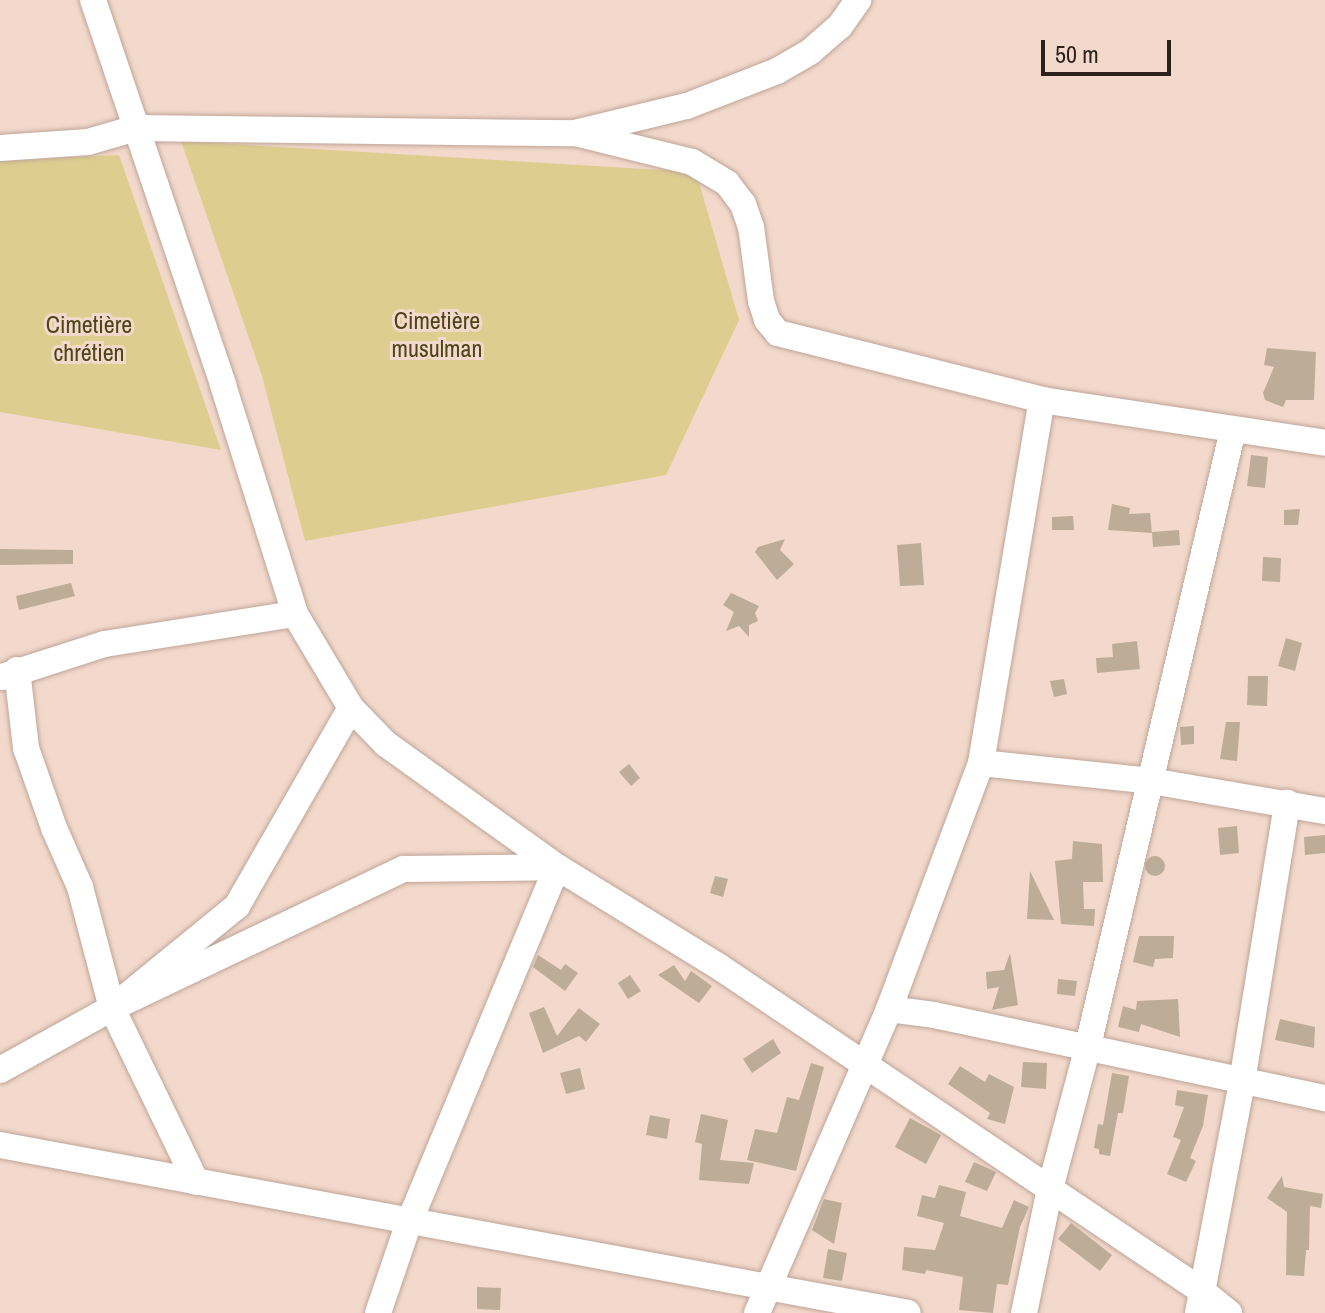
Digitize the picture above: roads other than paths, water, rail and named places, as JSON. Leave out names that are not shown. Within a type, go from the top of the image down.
[{"type":"street","points":[[93,0],[295,614],[351,708],[386,744],[557,867],[718,966],[1050,1189],[1200,1302],[1229,1313]]},
{"type":"street","points":[[575,133],[687,106],[777,71],[811,51],[840,26],[858,0]]},
{"type":"street","points":[[0,148],[88,142],[136,128],[575,133],[692,162],[727,183],[743,204],[751,227],[761,301],[767,320],[778,333],[1042,400],[1325,443]]},
{"type":"street","points":[[757,1313],[889,1009],[981,763],[1042,400]]},
{"type":"street","points":[[1024,1313],[1050,1189],[1087,1050],[1233,430]]},
{"type":"street","points":[[196,1182],[112,1008],[80,887],[54,828],[26,748],[8,674],[105,644],[295,614]]},
{"type":"street","points":[[112,1008],[237,906],[351,708]]},
{"type":"street","points":[[981,763],[1151,781],[1325,811]]},
{"type":"street","points":[[1200,1302],[1242,1082],[1287,803]]},
{"type":"street","points":[[0,1070],[112,1008],[404,869],[557,867]]},
{"type":"street","points":[[378,1313],[409,1222],[557,867]]},
{"type":"street","points":[[889,1009],[934,1015],[1087,1050],[1325,1098]]},
{"type":"street","points":[[0,1145],[908,1313]]},
{"type":"park label","name":"Cimetière musulman","points":[[437,335]]},
{"type":"park label","name":"Cimetière chrétien","points":[[89,339]]}]
